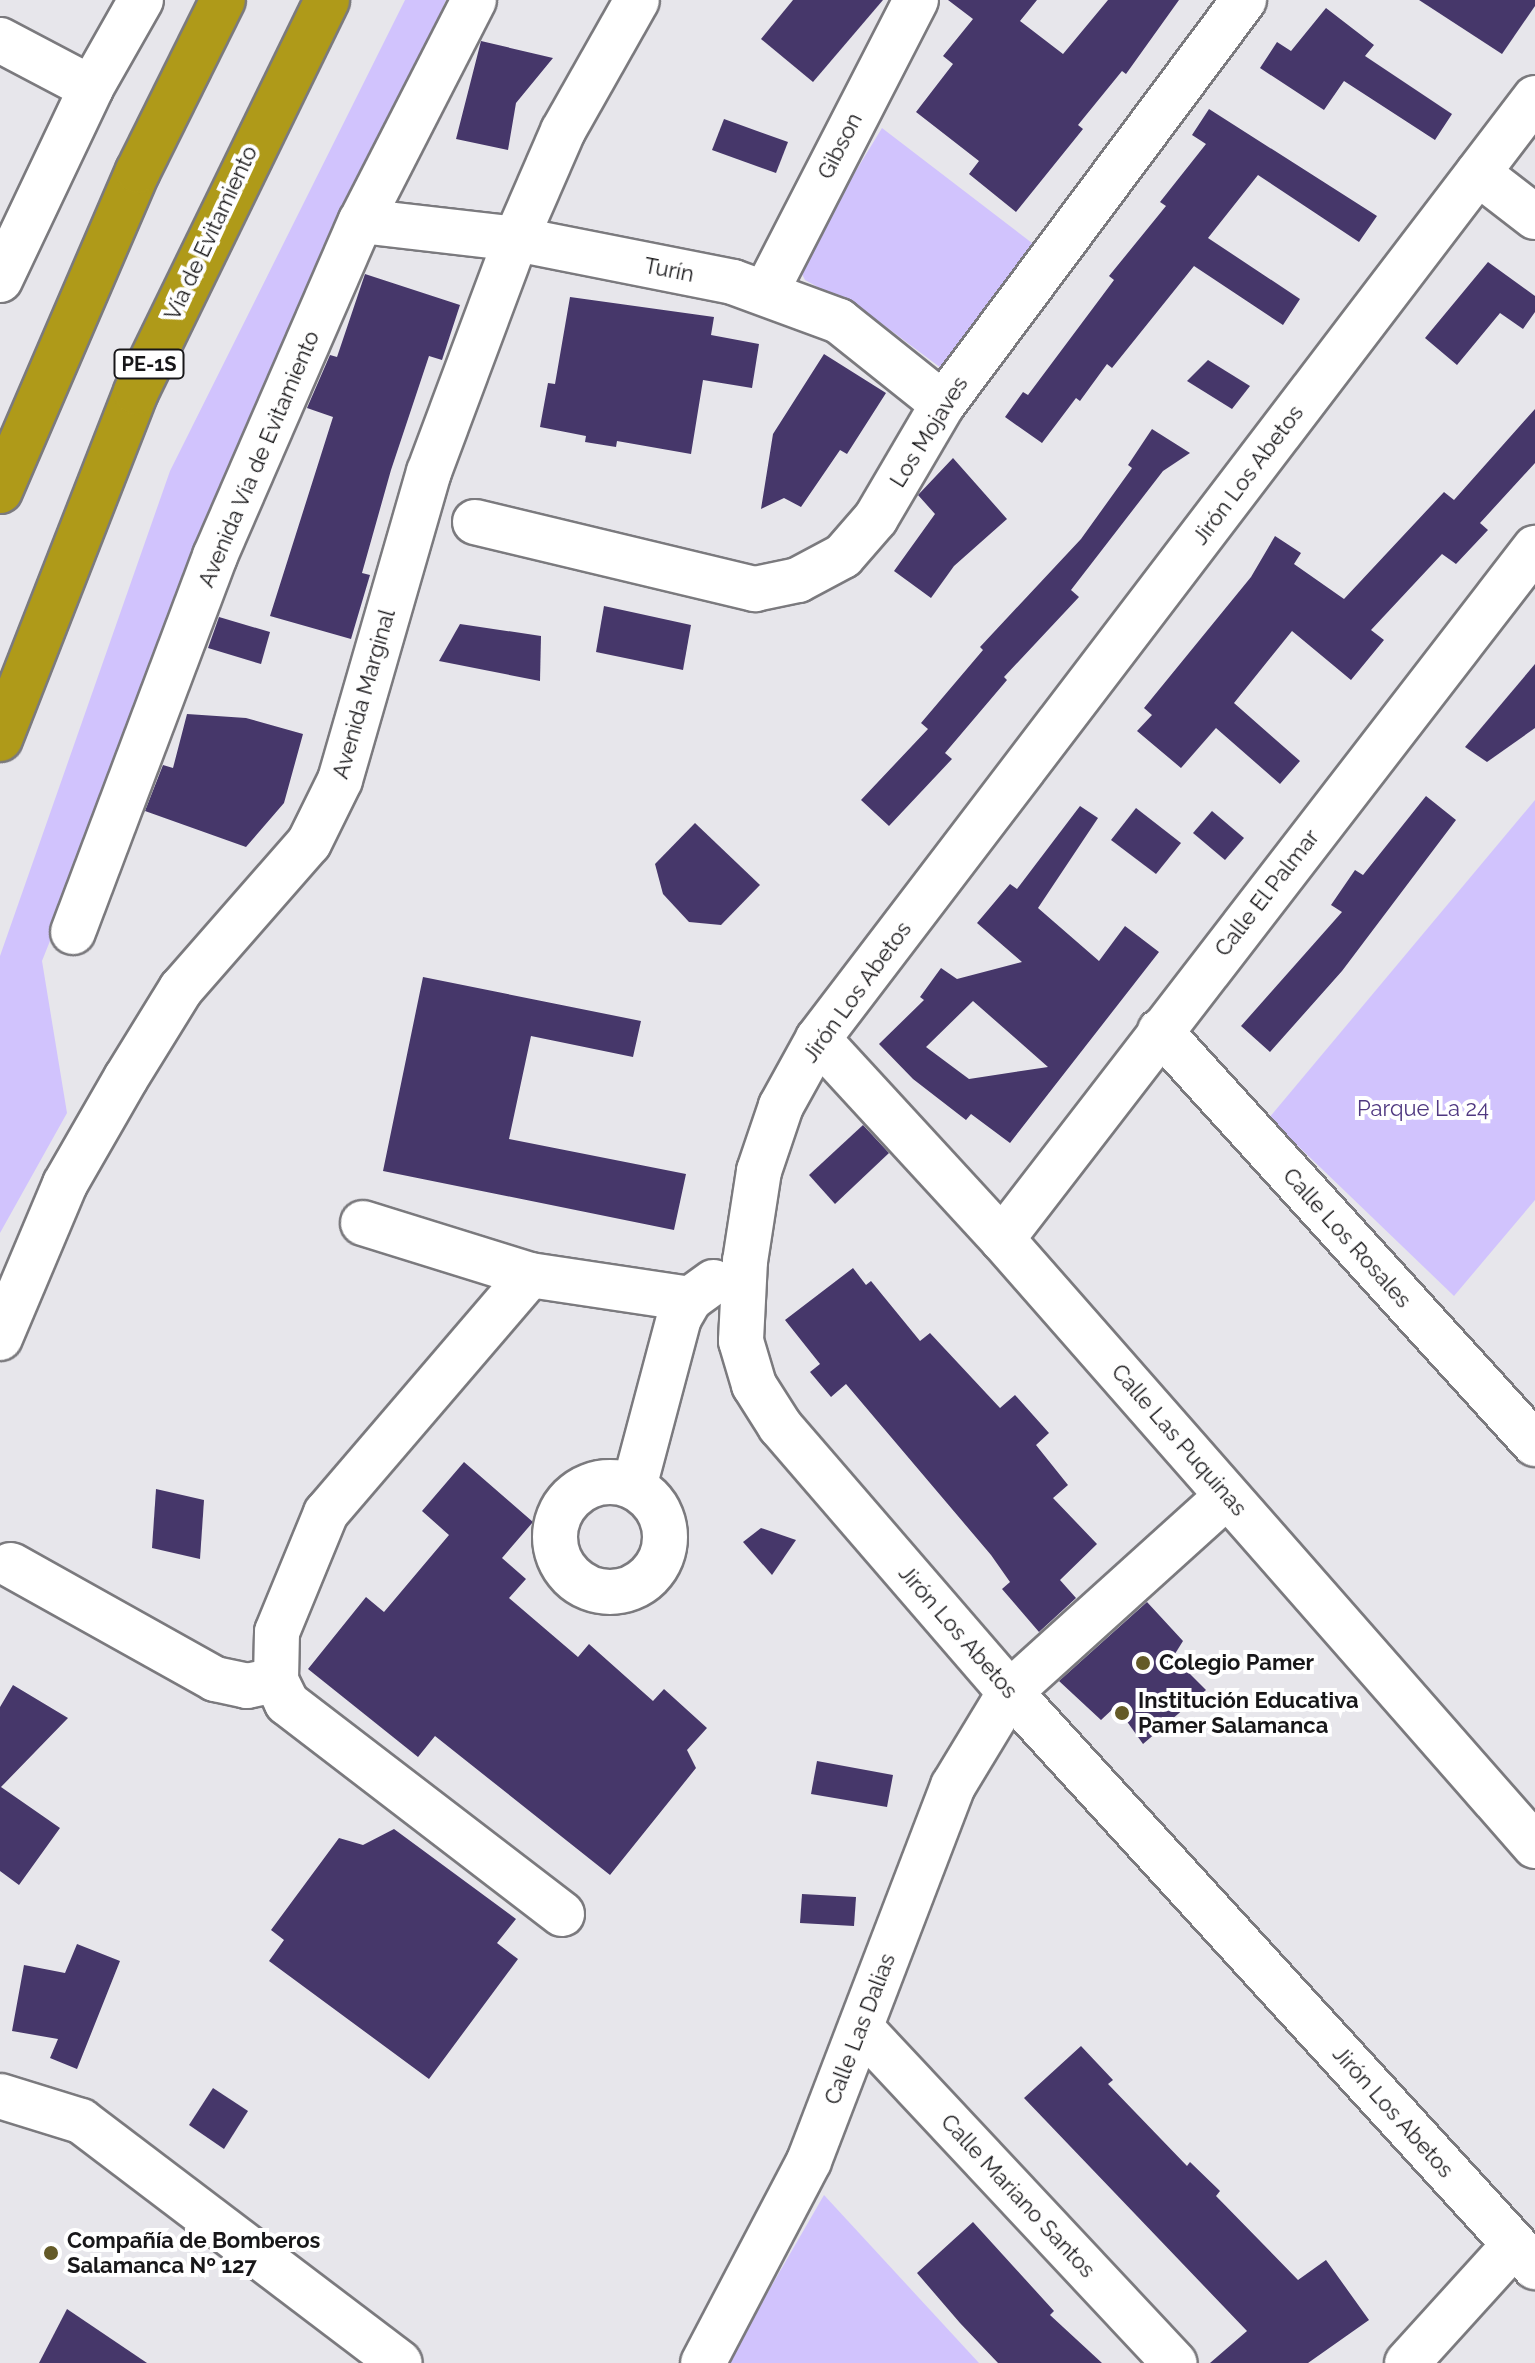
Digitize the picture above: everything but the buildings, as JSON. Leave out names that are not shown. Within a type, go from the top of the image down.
[{"type":"highway","points":[[0,491],[138,171],[223,0]]},
{"type":"highway","name":"Vía de Evitamiento","points":[[0,739],[136,392],[327,0]]},
{"type":"street","points":[[0,280],[91,88],[141,0]]},
{"type":"street","name":"Avenida Vía de Evitamiento","points":[[73,932],[215,556],[361,221],[474,0]]},
{"type":"street","name":"Avenida Marginal","points":[[0,1338],[65,1184],[126,1078],[181,989],[309,843],[340,780],[429,472],[516,239],[563,131],[637,0]]},
{"type":"street","name":"Gibson","points":[[766,292],[916,0]]},
{"type":"street","name":"Los Mojaves","points":[[475,522],[705,581],[755,589],[798,580],[843,556],[876,518],[943,404],[1244,0]]},
{"type":"street","points":[[0,40],[91,88]]},
{"type":"street","name":"Jirón Los Abetos","points":[[1525,2256],[1010,1692],[780,1426],[754,1385],[741,1341],[745,1261],[759,1171],[781,1106],[818,1039],[1535,98]]},
{"type":"street","points":[[1478,173],[1535,217]]},
{"type":"street","name":"Turín","points":[[361,221],[516,239],[766,292],[839,321],[943,404]]},
{"type":"street","name":"Calle El Palmar","points":[[1002,1239],[1535,548]]},
{"type":"street","name":"Calle Los Rosales","points":[[1160,1031],[1530,1429]]},
{"type":"street","name":"Calle Las Puquinas","points":[[818,1039],[1002,1239],[1535,1846]]},
{"type":"street","points":[[363,1223],[530,1275],[690,1299]]},
{"type":"street","points":[[634,1487],[679,1318],[690,1299],[745,1261]]},
{"type":"street","points":[[530,1275],[326,1513],[277,1632],[276,1680],[287,1703],[562,1914]]},
{"type":"street","name":"Calle Las Dalias","points":[[703,2363],[809,2161],[953,1786],[1010,1692],[1227,1496]]},
{"type":"street","points":[[11,1565],[215,1679],[247,1686],[276,1680]]},
{"type":"street","name":"Calle Mariano Santos","points":[[861,2028],[1175,2363]]},
{"type":"street","points":[[0,2096],[81,2121],[400,2363]]},
{"type":"street","points":[[1407,2363],[1525,2256]]},
{"type":"green space","points":[[405,0],[446,0],[236,474],[42,961],[67,1113],[0,1233],[0,956],[170,471]]},
{"type":"green space","points":[[882,128],[1045,253],[945,371],[877,320],[805,280],[798,266]]},
{"type":"green space","name":"Parque La 24","points":[[1535,800],[1535,1200],[1454,1296],[1269,1118]]},
{"type":"green space","points":[[824,2195],[979,2363],[727,2363]]},
{"type":"place","name":"Colegio Pamer","points":[[1143,1663]]},
{"type":"place","name":"Institución Educativa Pamer Salamanca","points":[[1122,1713]]},
{"type":"place","name":"Compañía de Bomberos Salamanca Nº 127","points":[[51,2253]]}]
